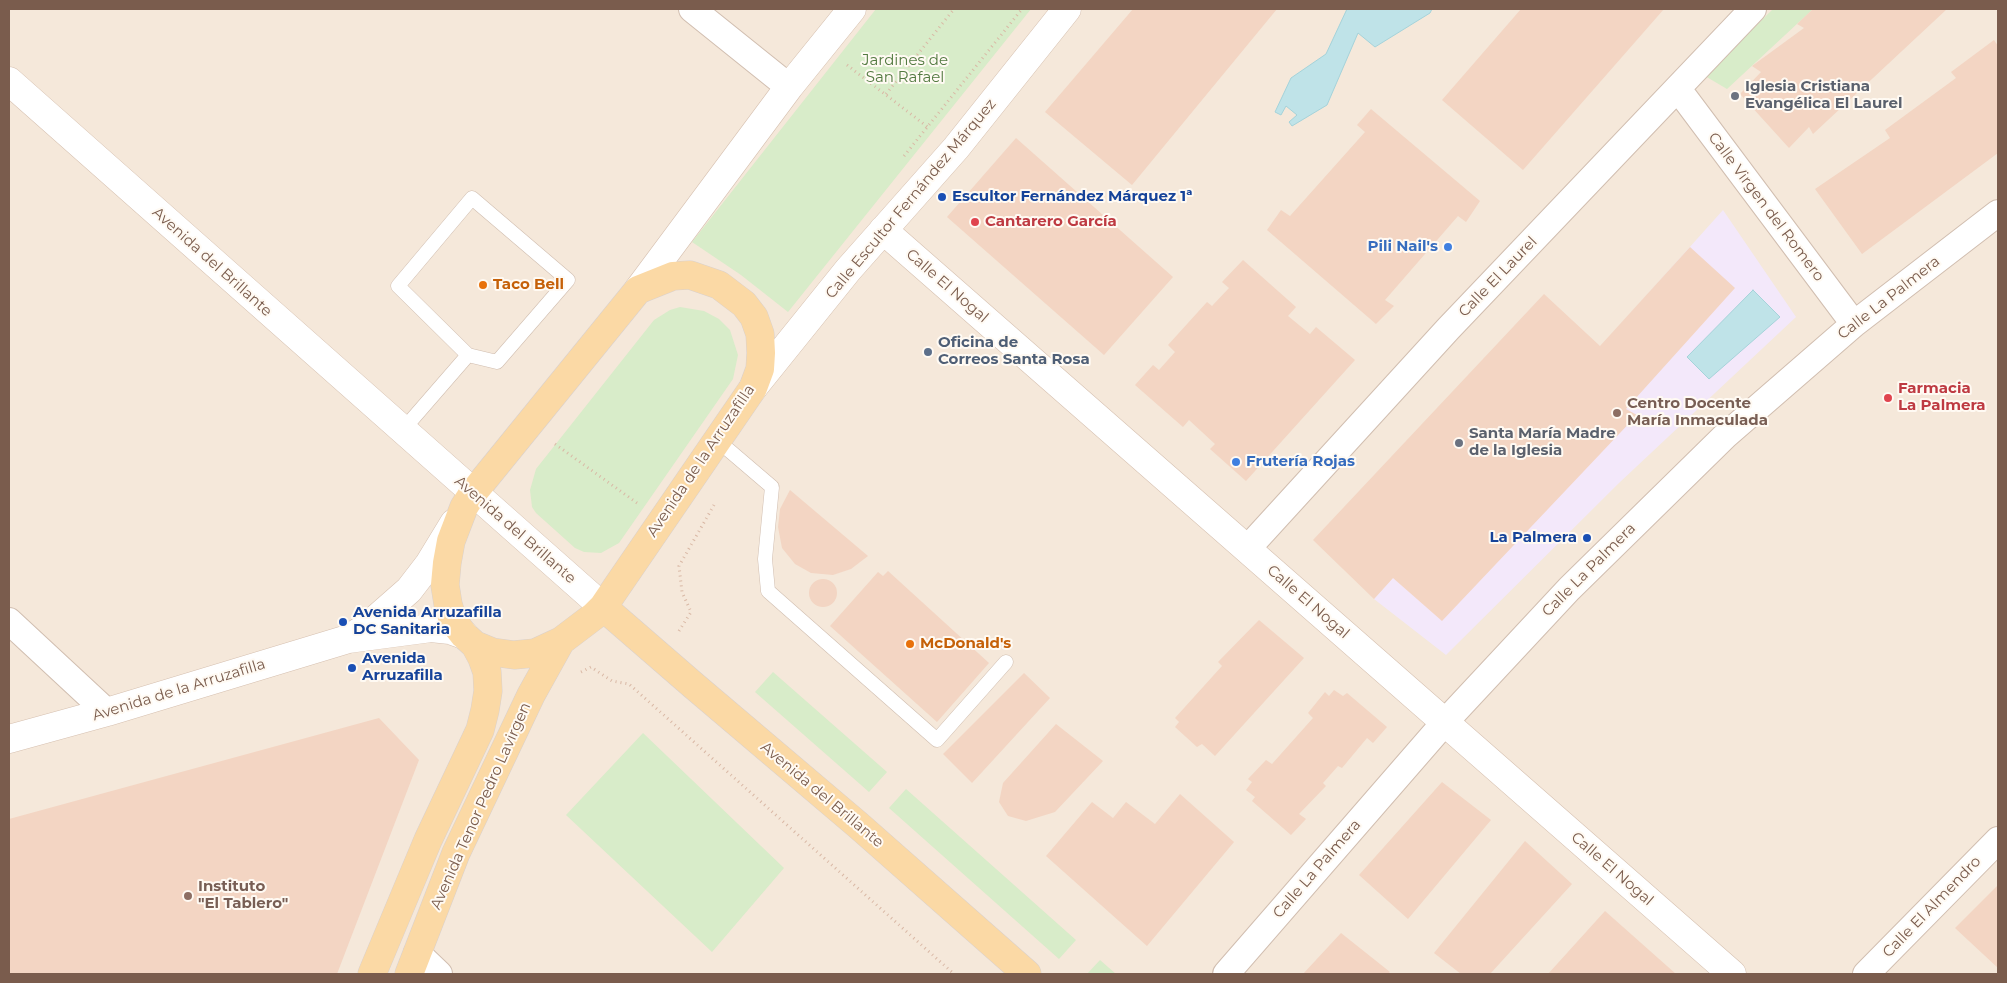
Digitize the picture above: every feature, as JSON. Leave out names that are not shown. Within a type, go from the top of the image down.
[{"type":"main road","points":[[638,290],[789,87],[852,9]]},
{"type":"main road","name":"Calle Escultor Fernández Márquez","points":[[754,388],[848,270],[956,148],[1067,9]]},
{"type":"main road","name":"Avenida del Brillante","points":[[9,82],[402,431],[468,500],[603,607],[858,824],[1026,974]]},
{"type":"main road","name":"Calle El Nogal","points":[[883,230],[1732,974]]},
{"type":"main road","name":"Avenida de la Arruzafilla","points":[[9,739],[107,712],[348,639],[431,628],[450,630],[492,652],[514,655],[535,653],[561,641],[603,607],[754,388],[760,369],[760,334],[754,317],[744,304],[719,285],[690,275],[673,276],[638,290],[468,500],[429,564],[409,590],[368,626],[348,639]]},
{"type":"main road","name":"Avenida de la Arruzafilla","points":[[468,500],[451,541],[446,563],[446,585],[448,604],[453,621],[470,640]]},
{"type":"main road","points":[[372,974],[428,840],[480,730],[488,691],[487,672],[482,658],[470,640]]},
{"type":"main road","name":"Avenida Tenor Pedro Lavirgen","points":[[413,964],[456,854],[531,695],[561,641]]},
{"type":"street","points":[[692,9],[789,87]]},
{"type":"street","name":"Calle El Laurel","points":[[1247,549],[1448,329],[1752,9]]},
{"type":"street","name":"Calle Virgen del Romero","points":[[1678,89],[1854,324]]},
{"type":"street","name":"Calle La Palmera","points":[[1226,974],[1445,722],[1569,589],[1718,443],[1854,324],[1998,213]]},
{"type":"street","points":[[9,622],[107,712]]},
{"type":"street","name":"Calle El Almendro","points":[[1866,974],[1998,840]]},
{"type":"street","points":[[413,964],[439,974]]},
{"type":"lane","points":[[472,198],[568,280],[497,362],[468,355],[398,286],[472,198]]},
{"type":"lane","points":[[402,431],[468,355]]},
{"type":"lane","points":[[717,440],[772,487],[765,559],[768,591],[937,740],[1006,662]]},
{"type":"path","points":[[886,94],[954,9]]},
{"type":"path","points":[[822,46],[956,148]]},
{"type":"path","points":[[555,444],[644,508]]},
{"type":"path","points":[[591,667],[612,681],[629,684],[954,974]]},
{"type":"shaded area","points":[[9,9],[1998,9],[1998,974],[9,974]]},
{"type":"shaded area","name":"Centro Docente María Inmaculada","points":[[1723,210],[1796,317],[1619,483],[1446,655],[1374,599]]},
{"type":"green space","name":"Jardines de San Rafael","points":[[876,9],[1031,9],[788,312],[741,275],[692,242]]},
{"type":"green space","points":[[1773,9],[1813,9],[1727,89],[1705,76]]},
{"type":"green space","points":[[680,307],[704,311],[719,319],[730,330],[738,355],[733,379],[619,543],[601,553],[584,552],[575,548],[536,513],[532,507],[530,490],[536,469],[654,320],[670,310]]},
{"type":"green space","points":[[773,672],[887,772],[869,792],[755,692]]},
{"type":"green space","points":[[643,733],[784,868],[712,952],[566,815]]},
{"type":"green space","points":[[906,789],[1076,940],[1059,959],[889,808]]},
{"type":"green space","points":[[1100,960],[1116,974],[1087,974]]},
{"type":"water","points":[[1347,9],[1432,9],[1430,13],[1375,47],[1358,33],[1327,105],[1292,126],[1289,122],[1297,115],[1286,106],[1281,115],[1275,112],[1291,78],[1326,54]]},
{"type":"water","points":[[1753,290],[1780,317],[1709,379],[1687,357]]},
{"type":"building","points":[[1133,9],[1277,9],[1132,185],[1045,112]]},
{"type":"building","points":[[1521,9],[1664,9],[1523,170],[1442,100]]},
{"type":"building","points":[[1813,9],[1947,9],[1813,134],[1809,127],[1789,148],[1740,94],[1761,72],[1752,66],[1804,28],[1797,24]]},
{"type":"building","points":[[1994,40],[1998,46],[1998,153],[1862,254],[1815,189],[1890,138],[1885,130],[1956,78],[1951,72]]},
{"type":"building","points":[[1371,109],[1480,201],[1466,222],[1458,216],[1385,300],[1394,306],[1376,324],[1267,230],[1281,210],[1290,216],[1365,132],[1357,125]]},
{"type":"building","points":[[1016,138],[1173,277],[1104,355],[947,217]]},
{"type":"building","points":[[1690,247],[1735,288],[1626,409],[1637,415],[1442,621],[1393,578],[1374,599],[1313,540],[1544,294],[1600,346]]},
{"type":"building","points":[[1243,260],[1296,307],[1288,316],[1310,334],[1316,327],[1355,360],[1246,481],[1210,449],[1215,444],[1189,420],[1183,427],[1135,385],[1153,365],[1159,370],[1175,352],[1168,345],[1207,302],[1212,306],[1229,288],[1222,282]]},
{"type":"building","points":[[790,490],[868,556],[851,569],[833,575],[811,573],[795,564],[782,548],[778,527],[780,509]]},
{"type":"building","name":"McDonald's","points":[[888,571],[989,663],[937,722],[830,626],[878,572],[883,576]]},
{"type":"building","points":[[823,579],[833,583],[837,593],[833,603],[823,607],[813,603],[809,593],[813,583]]},
{"type":"building","points":[[1259,620],[1304,658],[1215,756],[1202,744],[1197,747],[1175,727],[1179,722],[1175,718],[1222,666],[1218,662]]},
{"type":"building","points":[[1024,673],[1050,698],[972,783],[943,754]]},
{"type":"building","points":[[1334,690],[1343,696],[1347,693],[1387,727],[1373,743],[1367,738],[1342,768],[1338,766],[1323,783],[1326,786],[1299,814],[1306,819],[1291,835],[1252,801],[1255,797],[1246,790],[1252,782],[1248,779],[1266,760],[1272,764],[1313,718],[1308,713],[1325,692],[1329,696]]},
{"type":"building","name":"Instituto \"El Tablero\"","points":[[379,718],[419,760],[337,974],[9,974],[9,819]]},
{"type":"building","points":[[1056,724],[1103,761],[1055,812],[1026,821],[1008,816],[999,802],[1003,783]]},
{"type":"building","points":[[1442,782],[1491,820],[1408,919],[1359,875]]},
{"type":"building","points":[[1180,794],[1234,842],[1147,946],[1046,856],[1092,802],[1113,818],[1126,802],[1155,824]]},
{"type":"building","points":[[1525,841],[1572,884],[1490,974],[1461,974],[1434,953]]},
{"type":"building","points":[[1998,885],[1998,968],[1955,928]]},
{"type":"building","points":[[1605,911],[1676,974],[1548,974]]},
{"type":"building","points":[[1341,933],[1390,972],[1388,974],[1303,974]]},
{"type":"place","name":"Iglesia Cristiana Evangélica El Laurel","points":[[1735,96]]},
{"type":"place","name":"Escultor Fernández Márquez 1ª","points":[[942,197]]},
{"type":"place","name":"Cantarero García","points":[[975,222]]},
{"type":"place","name":"Pili Nail's","points":[[1448,247]]},
{"type":"place","name":"Taco Bell","points":[[483,285]]},
{"type":"place","name":"Oficina de Correos Santa Rosa","points":[[928,352]]},
{"type":"place","name":"Farmacia La Palmera","points":[[1888,398]]},
{"type":"place","name":"Centro Docente María Inmaculada","points":[[1617,413]]},
{"type":"place","name":"Santa María Madre de la Iglesia","points":[[1459,443]]},
{"type":"place","name":"Frutería Rojas","points":[[1236,462]]},
{"type":"place","name":"La Palmera","points":[[1587,538]]},
{"type":"place","name":"Avenida Arruzafilla DC Sanitaria","points":[[343,622]]},
{"type":"place","name":"McDonald's","points":[[910,644]]},
{"type":"place","name":"Avenida Arruzafilla","points":[[352,668]]},
{"type":"place","name":"Instituto \"El Tablero\"","points":[[188,896]]}]
